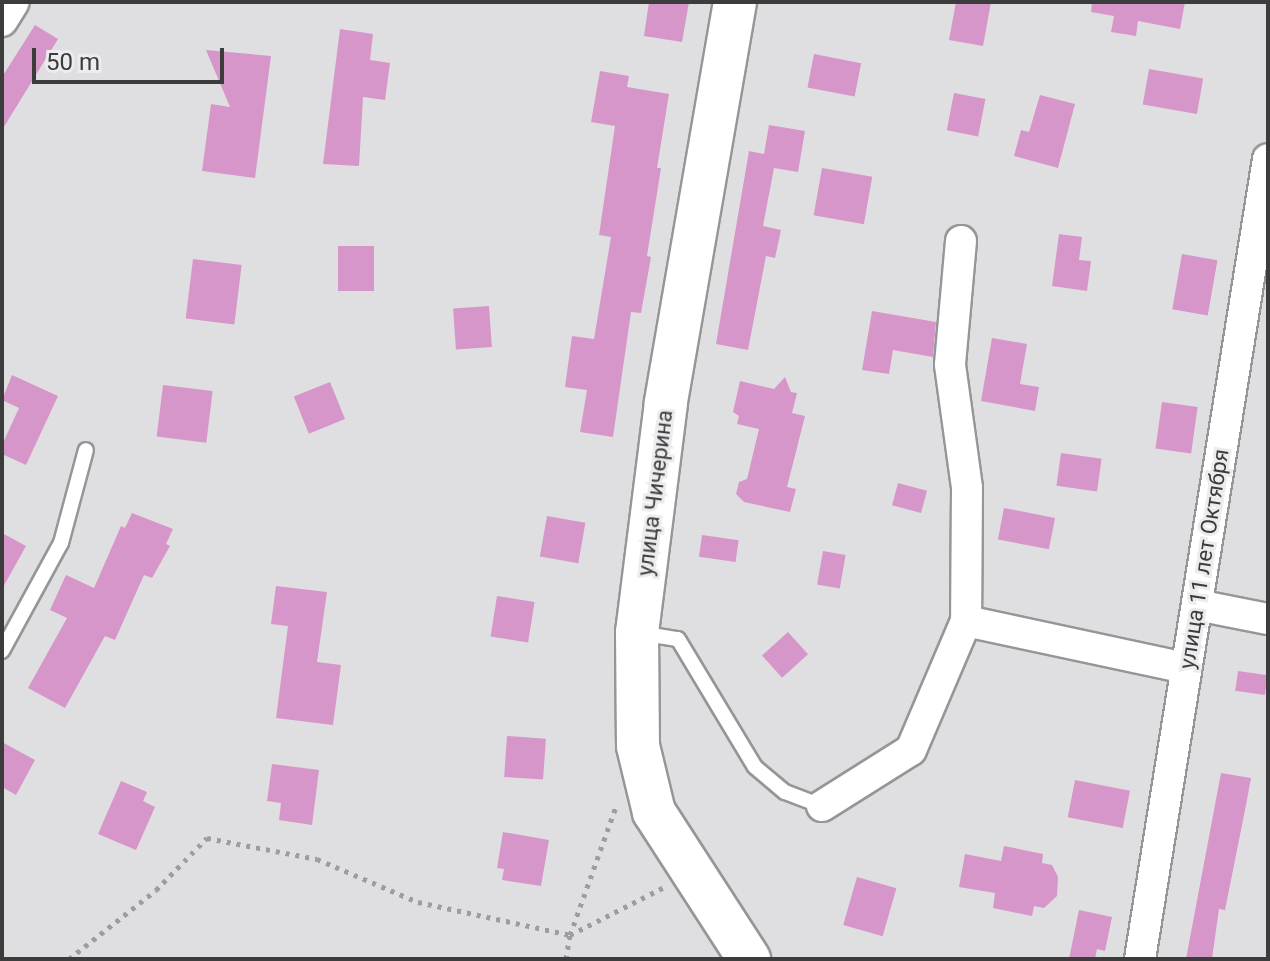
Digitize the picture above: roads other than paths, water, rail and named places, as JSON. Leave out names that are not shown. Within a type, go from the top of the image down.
[{"type":"street","points":[[2,21],[14,2]]},
{"type":"street","name":"улица Чичерина","points":[[735,2],[666,403],[637,632],[638,746],[654,812],[749,959]]},
{"type":"street","name":"улица 11 лет Октября","points":[[1140,959],[1268,159]]},
{"type":"street","points":[[822,806],[911,750],[966,621],[967,488],[950,365],[961,241]]},
{"type":"street","points":[[1197,605],[1268,619]]},
{"type":"street","points":[[966,621],[1186,668]]},
{"type":"lane","points":[[2,651],[61,543],[86,450]]},
{"type":"lane","points":[[637,632],[678,639],[755,767],[785,792],[822,806]]}]
